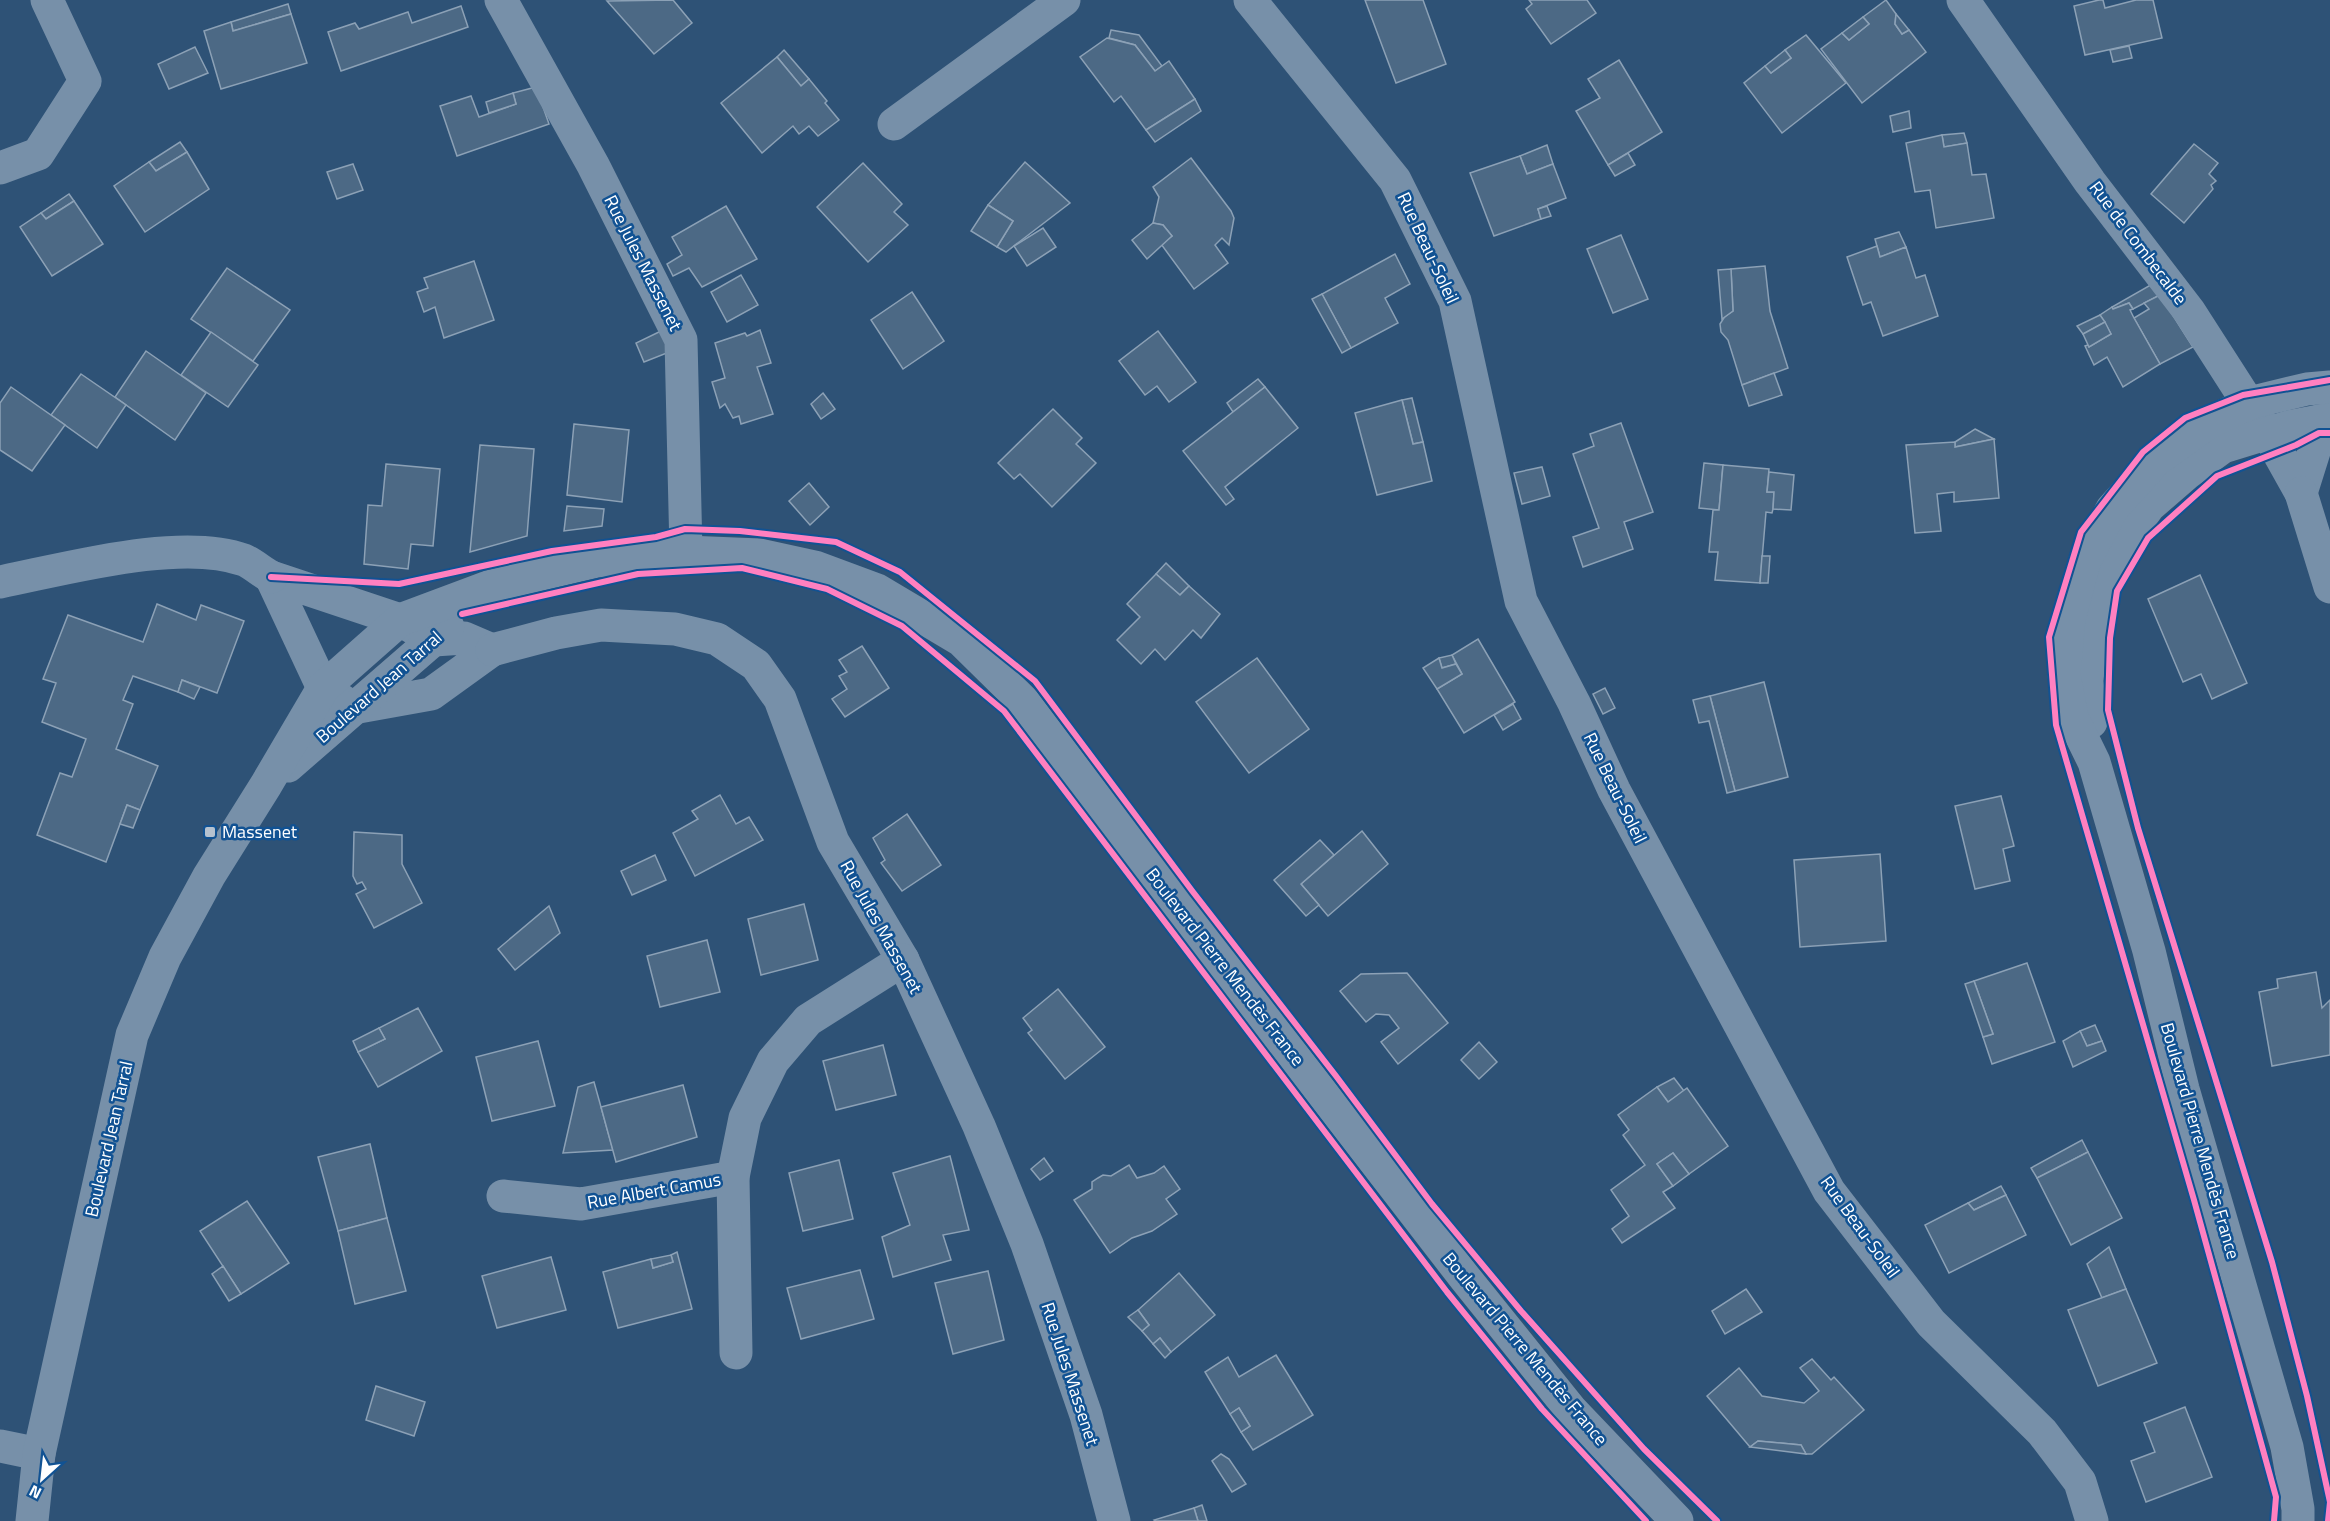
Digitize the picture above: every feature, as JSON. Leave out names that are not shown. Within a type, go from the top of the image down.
[{"type":"street","points":[[0,168],[39,154],[85,81],[47,0]]},
{"type":"street","name":"Rue Jules Massenet","points":[[501,0],[593,165],[681,340],[686,552]]},
{"type":"street","points":[[894,124],[1064,0]]},
{"type":"street","name":"Rue Beau-Soleil","points":[[1250,0],[1395,180],[1450,291],[1455,302],[1521,601],[1574,703],[1614,790],[1829,1191],[1931,1323],[2042,1432],[2080,1482],[2092,1521]]},
{"type":"street","name":"Rue de Combecalde","points":[[1963,0],[2090,182],[2189,311],[2249,403],[2301,493],[2330,587]]},
{"type":"street","name":"Boulevard Pierre Mendès France","points":[[2298,1521],[2287,1447],[2183,1089],[2149,951],[2094,762],[2072,717],[2064,675],[2069,619],[2085,560],[2112,509],[2156,460],[2205,425],[2249,403],[2307,389],[2330,387]]},
{"type":"street","points":[[2301,493],[2325,420]]},
{"type":"street","name":"Boulevard Pierre Mendès France","points":[[2094,762],[2087,681],[2091,637],[2101,589],[2120,547],[2149,506],[2186,474],[2223,447],[2288,427],[2325,420]]},
{"type":"street","points":[[0,582],[131,556],[205,551],[245,561],[271,577],[400,620],[434,640],[464,638],[492,650]]},
{"type":"street","name":"Boulevard Jean Tarral","points":[[32,1521],[39,1454],[132,1035],[171,947],[209,876],[266,786],[323,688],[400,620],[491,586],[597,561],[686,552]]},
{"type":"street","name":"Boulevard Pierre Mendès France","points":[[686,552],[760,555],[815,567],[877,590],[962,640],[1023,701],[1344,1123],[1572,1411],[1677,1521]]},
{"type":"street","points":[[271,577],[323,688],[353,708]]},
{"type":"street","name":"Boulevard Jean Tarral","points":[[266,786],[353,708],[434,640],[491,586]]},
{"type":"street","name":"Rue Jules Massenet","points":[[353,708],[431,694],[492,650],[556,633],[601,625],[664,629],[717,639],[756,665],[780,699],[833,842],[903,960],[979,1126],[1027,1244],[1086,1415],[1114,1521]]},
{"type":"street","name":"Rue Albert Camus","points":[[735,1353],[733,1177],[745,1118],[772,1061],[808,1020],[903,960]]},
{"type":"street","name":"Rue Albert Camus","points":[[503,1196],[582,1204],[733,1177]]},
{"type":"street","points":[[0,1446],[39,1454]]},
{"type":"building","points":[[673,0],[692,23],[654,54],[607,1]]},
{"type":"building","points":[[1365,0],[1423,0],[1446,64],[1396,83]]},
{"type":"building","points":[[1529,0],[1587,0],[1596,13],[1551,44],[1526,9],[1532,4]]},
{"type":"building","points":[[1886,0],[1896,14],[1895,24],[1902,34],[1909,30],[1926,52],[1862,103],[1821,49],[1842,33],[1849,40],[1869,24],[1863,17]]},
{"type":"building","points":[[2103,0],[2105,8],[2136,0],[2153,0],[2162,38],[2085,55],[2074,6]]},
{"type":"building","points":[[288,4],[291,14],[233,31],[231,22]]},
{"type":"building","points":[[461,6],[468,27],[341,71],[328,32],[355,23],[359,29],[408,12],[412,23]]},
{"type":"building","points":[[291,14],[307,63],[221,89],[204,31],[231,22],[233,31]]},
{"type":"building","points":[[1896,14],[1909,30],[1902,34],[1895,24]]},
{"type":"building","points":[[1863,17],[1869,24],[1849,40],[1842,33]]},
{"type":"building","points":[[1111,30],[1139,35],[1162,66],[1155,71],[1135,45],[1109,38]]},
{"type":"building","points":[[1806,35],[1846,83],[1782,133],[1744,83],[1765,66],[1771,73],[1791,58],[1785,50]]},
{"type":"building","points":[[1107,38],[1135,45],[1155,71],[1169,61],[1195,99],[1146,130],[1121,96],[1114,102],[1080,57]]},
{"type":"building","points":[[2129,46],[2132,58],[2113,62],[2110,50]]},
{"type":"building","points":[[195,47],[208,73],[169,89],[158,64]]},
{"type":"building","points":[[784,50],[809,79],[801,86],[777,57]]},
{"type":"building","points":[[1785,50],[1791,58],[1771,73],[1765,66]]},
{"type":"building","points":[[777,57],[801,86],[809,79],[839,120],[818,136],[809,126],[799,134],[793,126],[762,153],[721,103]]},
{"type":"building","points":[[1619,60],[1662,132],[1608,165],[1576,111],[1600,98],[1588,79]]},
{"type":"building","points":[[536,87],[549,124],[457,156],[440,106],[471,96],[479,117],[516,104],[513,93]]},
{"type":"building","points":[[513,93],[516,104],[489,113],[486,102]]},
{"type":"building","points":[[1195,99],[1201,111],[1155,142],[1146,130]]},
{"type":"building","points":[[1909,111],[1911,128],[1893,132],[1890,116]]},
{"type":"building","points":[[1964,133],[1967,143],[1944,147],[1942,135]]},
{"type":"building","points":[[1942,135],[1944,147],[1967,143],[1972,175],[1986,174],[1994,218],[1936,228],[1930,190],[1915,192],[1906,143]]},
{"type":"building","points":[[180,142],[187,152],[156,171],[149,162]]},
{"type":"building","points":[[2194,144],[2218,163],[2209,174],[2216,181],[2211,185],[2213,189],[2184,223],[2151,194]]},
{"type":"building","points":[[1547,145],[1553,164],[1527,174],[1520,156]]},
{"type":"building","points":[[187,152],[209,189],[145,232],[114,186],[149,162],[156,171]]},
{"type":"building","points":[[1628,153],[1635,165],[1615,176],[1608,165]]},
{"type":"building","points":[[1520,156],[1527,174],[1553,164],[1566,198],[1538,209],[1541,219],[1494,236],[1470,173]]},
{"type":"building","points":[[1191,158],[1234,218],[1229,245],[1222,238],[1215,245],[1228,263],[1194,289],[1161,244],[1172,236],[1163,225],[1153,223],[1159,197],[1153,187]]},
{"type":"building","points":[[1025,162],[1070,203],[1006,252],[997,247],[1013,221],[988,205]]},
{"type":"building","points":[[863,163],[902,204],[894,212],[908,225],[868,262],[817,207]]},
{"type":"building","points":[[353,164],[363,190],[337,199],[327,172]]},
{"type":"building","points":[[69,194],[74,201],[46,219],[41,213]]},
{"type":"building","points":[[74,201],[103,244],[52,276],[20,227],[41,213],[46,219]]},
{"type":"building","points":[[988,205],[1013,221],[997,247],[971,231]]},
{"type":"building","points":[[726,206],[757,259],[702,287],[689,268],[673,276],[667,264],[682,255],[672,237]]},
{"type":"building","points":[[1547,206],[1551,216],[1541,219],[1538,209]]},
{"type":"building","points":[[1153,223],[1163,225],[1172,236],[1147,259],[1132,240]]},
{"type":"building","points":[[1043,228],[1056,247],[1027,266],[1014,246]]},
{"type":"building","points":[[1899,232],[1906,247],[1880,257],[1875,239]]},
{"type":"building","points":[[1621,235],[1648,299],[1613,313],[1587,249]]},
{"type":"building","points":[[1877,246],[1880,257],[1906,247],[1916,278],[1925,275],[1938,316],[1883,336],[1871,302],[1863,305],[1847,257]]},
{"type":"building","points":[[1395,254],[1410,284],[1385,298],[1398,323],[1351,348],[1322,294]]},
{"type":"building","points":[[474,261],[494,320],[444,338],[435,307],[424,312],[417,292],[428,288],[424,278]]},
{"type":"building","points":[[1765,266],[1770,311],[1788,368],[1742,385],[1728,340],[1721,332],[1720,324],[1725,316],[1733,311],[1731,269]]},
{"type":"building","points":[[227,268],[290,310],[253,361],[191,319]]},
{"type":"building","points":[[1731,269],[1733,311],[1722,319],[1718,270]]},
{"type":"building","points":[[741,275],[758,305],[727,322],[711,292]]},
{"type":"building","points":[[2154,283],[2160,295],[2133,309],[2129,303],[2113,309],[2112,307]]},
{"type":"building","points":[[912,292],[944,341],[903,369],[871,320]]},
{"type":"building","points":[[1322,294],[1351,348],[1342,353],[1312,299]]},
{"type":"building","points":[[2160,295],[2193,347],[2160,364],[2134,318],[2149,309],[2144,303]]},
{"type":"building","points":[[2129,303],[2133,309],[2130,310],[2134,318],[2160,364],[2123,387],[2107,357],[2094,365],[2085,346],[2089,347],[2111,334],[2100,315],[2112,307],[2113,309]]},
{"type":"building","points":[[2100,315],[2105,322],[2083,334],[2077,326]]},
{"type":"building","points":[[2105,322],[2111,334],[2089,347],[2083,334]]},
{"type":"building","points":[[760,330],[771,363],[757,367],[773,414],[741,424],[739,416],[733,418],[725,404],[720,408],[712,382],[725,378],[715,343],[745,333],[747,336]]},
{"type":"building","points":[[661,331],[677,349],[644,362],[636,343]]},
{"type":"building","points":[[1158,331],[1196,382],[1169,402],[1157,386],[1145,395],[1119,361]]},
{"type":"building","points":[[211,332],[258,365],[228,407],[181,375]]},
{"type":"building","points":[[146,351],[206,393],[175,440],[115,397]]},
{"type":"building","points":[[1774,373],[1782,395],[1749,406],[1742,385]]},
{"type":"building","points":[[81,374],[126,405],[97,448],[51,415]]},
{"type":"building","points":[[1258,379],[1265,387],[1233,412],[1227,403]]},
{"type":"building","points":[[11,387],[65,425],[32,471],[0,450],[0,403]]},
{"type":"building","points":[[1265,387],[1298,428],[1225,487],[1234,499],[1226,505],[1183,451]]},
{"type":"building","points":[[823,393],[835,409],[821,419],[811,404]]},
{"type":"building","points":[[1412,398],[1423,442],[1413,444],[1402,400]]},
{"type":"building","points":[[1402,400],[1413,444],[1423,442],[1432,481],[1377,495],[1355,413]]},
{"type":"building","points":[[1053,409],[1082,438],[1076,444],[1096,463],[1052,507],[1020,474],[1014,479],[998,463]]},
{"type":"building","points":[[1621,423],[1653,512],[1624,522],[1633,549],[1583,567],[1573,537],[1599,528],[1573,454],[1594,446],[1590,434]]},
{"type":"building","points":[[574,424],[629,430],[622,502],[567,495]]},
{"type":"building","points":[[1975,429],[1994,439],[1955,447],[1955,442]]},
{"type":"building","points":[[1994,439],[1999,498],[1954,502],[1954,492],[1937,494],[1941,531],[1915,533],[1906,445],[1955,442],[1955,447]]},
{"type":"building","points":[[480,445],[534,449],[527,536],[470,552]]},
{"type":"building","points":[[1704,463],[1723,465],[1719,510],[1699,508]]},
{"type":"building","points":[[386,464],[440,469],[433,546],[411,544],[408,569],[364,564],[368,505],[382,506]]},
{"type":"building","points":[[1723,465],[1769,469],[1767,492],[1774,492],[1773,509],[1772,513],[1766,512],[1760,583],[1715,580],[1718,552],[1709,552],[1713,510],[1719,510]]},
{"type":"building","points":[[1542,467],[1550,496],[1522,504],[1514,473]]},
{"type":"building","points":[[1769,472],[1794,475],[1791,510],[1773,509],[1774,492],[1767,492]]},
{"type":"building","points":[[809,483],[829,507],[810,525],[789,501]]},
{"type":"building","points":[[567,506],[604,509],[602,526],[564,531]]},
{"type":"building","points":[[1762,556],[1770,556],[1768,583],[1760,583]]},
{"type":"building","points":[[1166,563],[1189,586],[1180,595],[1156,574]]},
{"type":"building","points":[[1156,574],[1180,595],[1189,586],[1220,614],[1201,638],[1193,630],[1165,660],[1155,649],[1141,664],[1117,640],[1140,617],[1127,604]]},
{"type":"building","points":[[2200,575],[2247,683],[2212,699],[2201,674],[2183,682],[2148,599]]},
{"type":"building","points":[[157,604],[196,620],[201,605],[244,621],[217,693],[182,680],[178,692],[133,676],[123,700],[133,704],[116,749],[158,766],[140,810],[127,805],[106,862],[37,835],[60,773],[72,777],[86,739],[42,722],[56,683],[43,679],[68,615],[143,642]]},
{"type":"building","points":[[1478,639],[1515,702],[1464,733],[1437,689],[1462,674],[1452,655]]},
{"type":"building","points":[[862,646],[889,688],[845,717],[832,699],[847,689],[839,676],[847,672],[839,660]]},
{"type":"building","points":[[1452,655],[1456,664],[1442,668],[1439,658]]},
{"type":"building","points":[[1257,658],[1309,729],[1249,773],[1196,702]]},
{"type":"building","points":[[1439,658],[1442,668],[1456,664],[1462,674],[1437,689],[1423,668]]},
{"type":"building","points":[[182,680],[200,687],[194,699],[178,692]]},
{"type":"building","points":[[1764,682],[1788,777],[1735,791],[1710,696]]},
{"type":"building","points":[[1605,688],[1615,708],[1603,714],[1593,694]]},
{"type":"building","points":[[1710,696],[1735,791],[1727,793],[1709,721],[1699,723],[1693,700]]},
{"type":"building","points":[[1513,704],[1521,719],[1503,730],[1494,715]]},
{"type":"building","points":[[720,795],[736,824],[749,817],[763,840],[695,876],[673,833],[698,819],[692,811]]},
{"type":"building","points":[[2001,796],[2014,846],[2003,849],[2010,881],[1975,889],[1955,806]]},
{"type":"building","points":[[127,805],[140,810],[133,828],[120,824]]},
{"type":"building","points":[[907,814],[941,865],[902,891],[881,863],[885,860],[873,838]]},
{"type":"building","points":[[1362,831],[1388,864],[1328,916],[1301,884]]},
{"type":"building","points":[[354,832],[402,835],[402,864],[422,903],[374,928],[356,894],[366,889],[362,882],[357,884],[353,876]]},
{"type":"building","points":[[1320,840],[1334,855],[1301,884],[1319,905],[1306,916],[1274,880]]},
{"type":"building","points":[[1880,854],[1886,941],[1800,947],[1794,860]]},
{"type":"building","points":[[655,855],[666,880],[632,895],[621,871]]},
{"type":"building","points":[[804,904],[818,960],[761,975],[748,919]]},
{"type":"building","points":[[549,906],[560,933],[515,970],[498,949]]},
{"type":"building","points":[[707,940],[720,992],[660,1007],[647,956]]},
{"type":"building","points":[[2027,963],[2055,1042],[1992,1064],[1983,1037],[1993,1034],[1974,981]]},
{"type":"building","points":[[2316,972],[2322,1008],[2330,1000],[2330,1055],[2272,1066],[2259,992],[2278,988],[2277,979]]},
{"type":"building","points":[[1407,973],[1448,1023],[1398,1064],[1381,1042],[1399,1028],[1389,1015],[1376,1014],[1366,1022],[1340,991],[1361,974]]},
{"type":"building","points":[[1974,981],[1993,1034],[1983,1037],[1965,984]]},
{"type":"building","points":[[1058,989],[1105,1047],[1065,1079],[1028,1033],[1032,1030],[1023,1018]]},
{"type":"building","points":[[418,1008],[442,1051],[378,1087],[358,1052],[385,1039],[379,1028]]},
{"type":"building","points":[[2095,1025],[2102,1041],[2087,1046],[2080,1031]]},
{"type":"building","points":[[379,1028],[385,1039],[358,1052],[353,1041]]},
{"type":"building","points":[[2080,1031],[2087,1046],[2102,1041],[2106,1051],[2073,1067],[2063,1041]]},
{"type":"building","points":[[538,1041],[555,1106],[492,1121],[476,1057]]},
{"type":"building","points":[[1479,1042],[1497,1062],[1479,1079],[1461,1060]]},
{"type":"building","points":[[883,1045],[896,1095],[836,1110],[823,1061]]},
{"type":"building","points":[[1674,1078],[1684,1091],[1668,1102],[1657,1087]]},
{"type":"building","points":[[594,1082],[613,1150],[563,1153],[578,1087]]},
{"type":"building","points":[[683,1085],[697,1137],[616,1162],[601,1107]]},
{"type":"building","points":[[1657,1087],[1668,1102],[1687,1088],[1728,1146],[1689,1174],[1673,1153],[1657,1164],[1673,1186],[1663,1192],[1675,1208],[1622,1243],[1612,1229],[1629,1216],[1611,1190],[1645,1165],[1623,1135],[1629,1130],[1618,1115]]},
{"type":"building","points":[[2082,1140],[2088,1152],[2037,1178],[2031,1168]]},
{"type":"building","points":[[370,1144],[387,1218],[338,1231],[318,1157]]},
{"type":"building","points":[[2088,1152],[2122,1218],[2071,1245],[2037,1178]]},
{"type":"building","points":[[1673,1153],[1689,1174],[1673,1186],[1657,1164]]},
{"type":"building","points":[[950,1156],[969,1230],[943,1235],[951,1260],[893,1277],[882,1237],[910,1225],[893,1173]]},
{"type":"building","points":[[1044,1158],[1053,1171],[1040,1180],[1031,1169]]},
{"type":"building","points":[[839,1160],[853,1219],[803,1231],[789,1173]]},
{"type":"building","points":[[1129,1165],[1137,1178],[1154,1173],[1164,1166],[1180,1189],[1166,1199],[1177,1214],[1152,1231],[1132,1238],[1110,1253],[1074,1200],[1092,1189],[1092,1182],[1098,1178],[1103,1175],[1111,1176]]},
{"type":"building","points":[[2001,1186],[2006,1195],[1974,1210],[1968,1203]]},
{"type":"building","points":[[2006,1195],[2026,1235],[1949,1273],[1925,1225],[1968,1203],[1974,1210]]},
{"type":"building","points":[[247,1201],[289,1263],[241,1294],[200,1231]]},
{"type":"building","points":[[387,1218],[406,1291],[355,1304],[338,1231]]},
{"type":"building","points":[[2109,1247],[2126,1289],[2102,1298],[2087,1264]]},
{"type":"building","points":[[677,1252],[692,1309],[618,1328],[603,1272],[651,1259],[653,1268],[673,1262],[671,1255]]},
{"type":"building","points":[[671,1255],[673,1262],[653,1268],[651,1259]]},
{"type":"building","points":[[551,1257],[566,1310],[497,1328],[482,1276]]},
{"type":"building","points":[[223,1266],[241,1294],[229,1301],[212,1274]]},
{"type":"building","points":[[860,1270],[874,1319],[801,1339],[787,1288]]},
{"type":"building","points":[[988,1271],[1004,1340],[953,1354],[935,1283]]},
{"type":"building","points":[[1179,1273],[1215,1315],[1171,1352],[1160,1338],[1153,1344],[1142,1331],[1149,1325],[1138,1310]]},
{"type":"building","points":[[1746,1289],[1762,1312],[1725,1334],[1712,1311]]},
{"type":"building","points":[[2126,1289],[2157,1363],[2098,1386],[2068,1310]]},
{"type":"building","points":[[1138,1310],[1149,1325],[1142,1331],[1128,1317]]},
{"type":"building","points":[[1160,1338],[1171,1352],[1165,1358],[1153,1344]]},
{"type":"building","points":[[1276,1355],[1313,1415],[1253,1450],[1241,1432],[1250,1426],[1239,1408],[1230,1414],[1205,1372],[1228,1357],[1239,1377]]},
{"type":"building","points":[[1812,1359],[1831,1380],[1834,1377],[1864,1410],[1812,1454],[1806,1454],[1801,1445],[1758,1441],[1750,1447],[1707,1396],[1739,1368],[1762,1396],[1804,1403],[1819,1391],[1800,1368]]},
{"type":"building","points":[[376,1386],[425,1402],[414,1436],[366,1420]]},
{"type":"building","points":[[2185,1407],[2212,1477],[2146,1502],[2131,1461],[2155,1452],[2144,1423]]},
{"type":"building","points":[[1239,1408],[1250,1426],[1241,1432],[1230,1414]]},
{"type":"building","points":[[1758,1441],[1801,1445],[1806,1454],[1750,1447]]},
{"type":"building","points":[[1221,1454],[1229,1459],[1246,1484],[1232,1492],[1212,1461]]},
{"type":"building","points":[[1202,1505],[1207,1521],[1198,1521],[1194,1508]]},
{"type":"building","points":[[1194,1508],[1198,1521],[1154,1520]]},
{"type":"cycle path","points":[[2274,1521],[2276,1497],[2194,1200],[2056,725],[2049,637],[2081,532],[2143,452],[2185,418],[2243,395],[2330,380]]},
{"type":"cycle path","points":[[2328,1521],[2330,1502],[2307,1396],[2272,1262],[2138,828],[2108,710],[2110,638],[2117,591],[2148,538],[2217,476],[2296,445],[2319,433],[2330,433]]},
{"type":"cycle path","points":[[271,577],[399,584],[552,551],[656,537],[685,529],[740,531],[836,542],[900,572],[1035,681],[1432,1204],[1521,1311],[1644,1449],[1717,1521]]},
{"type":"cycle path","points":[[462,614],[638,574],[742,568],[827,589],[902,626],[1004,711],[1447,1292],[1542,1409],[1646,1521]]},
{"type":"place","name":"Massenet","points":[[210,832]]}]
